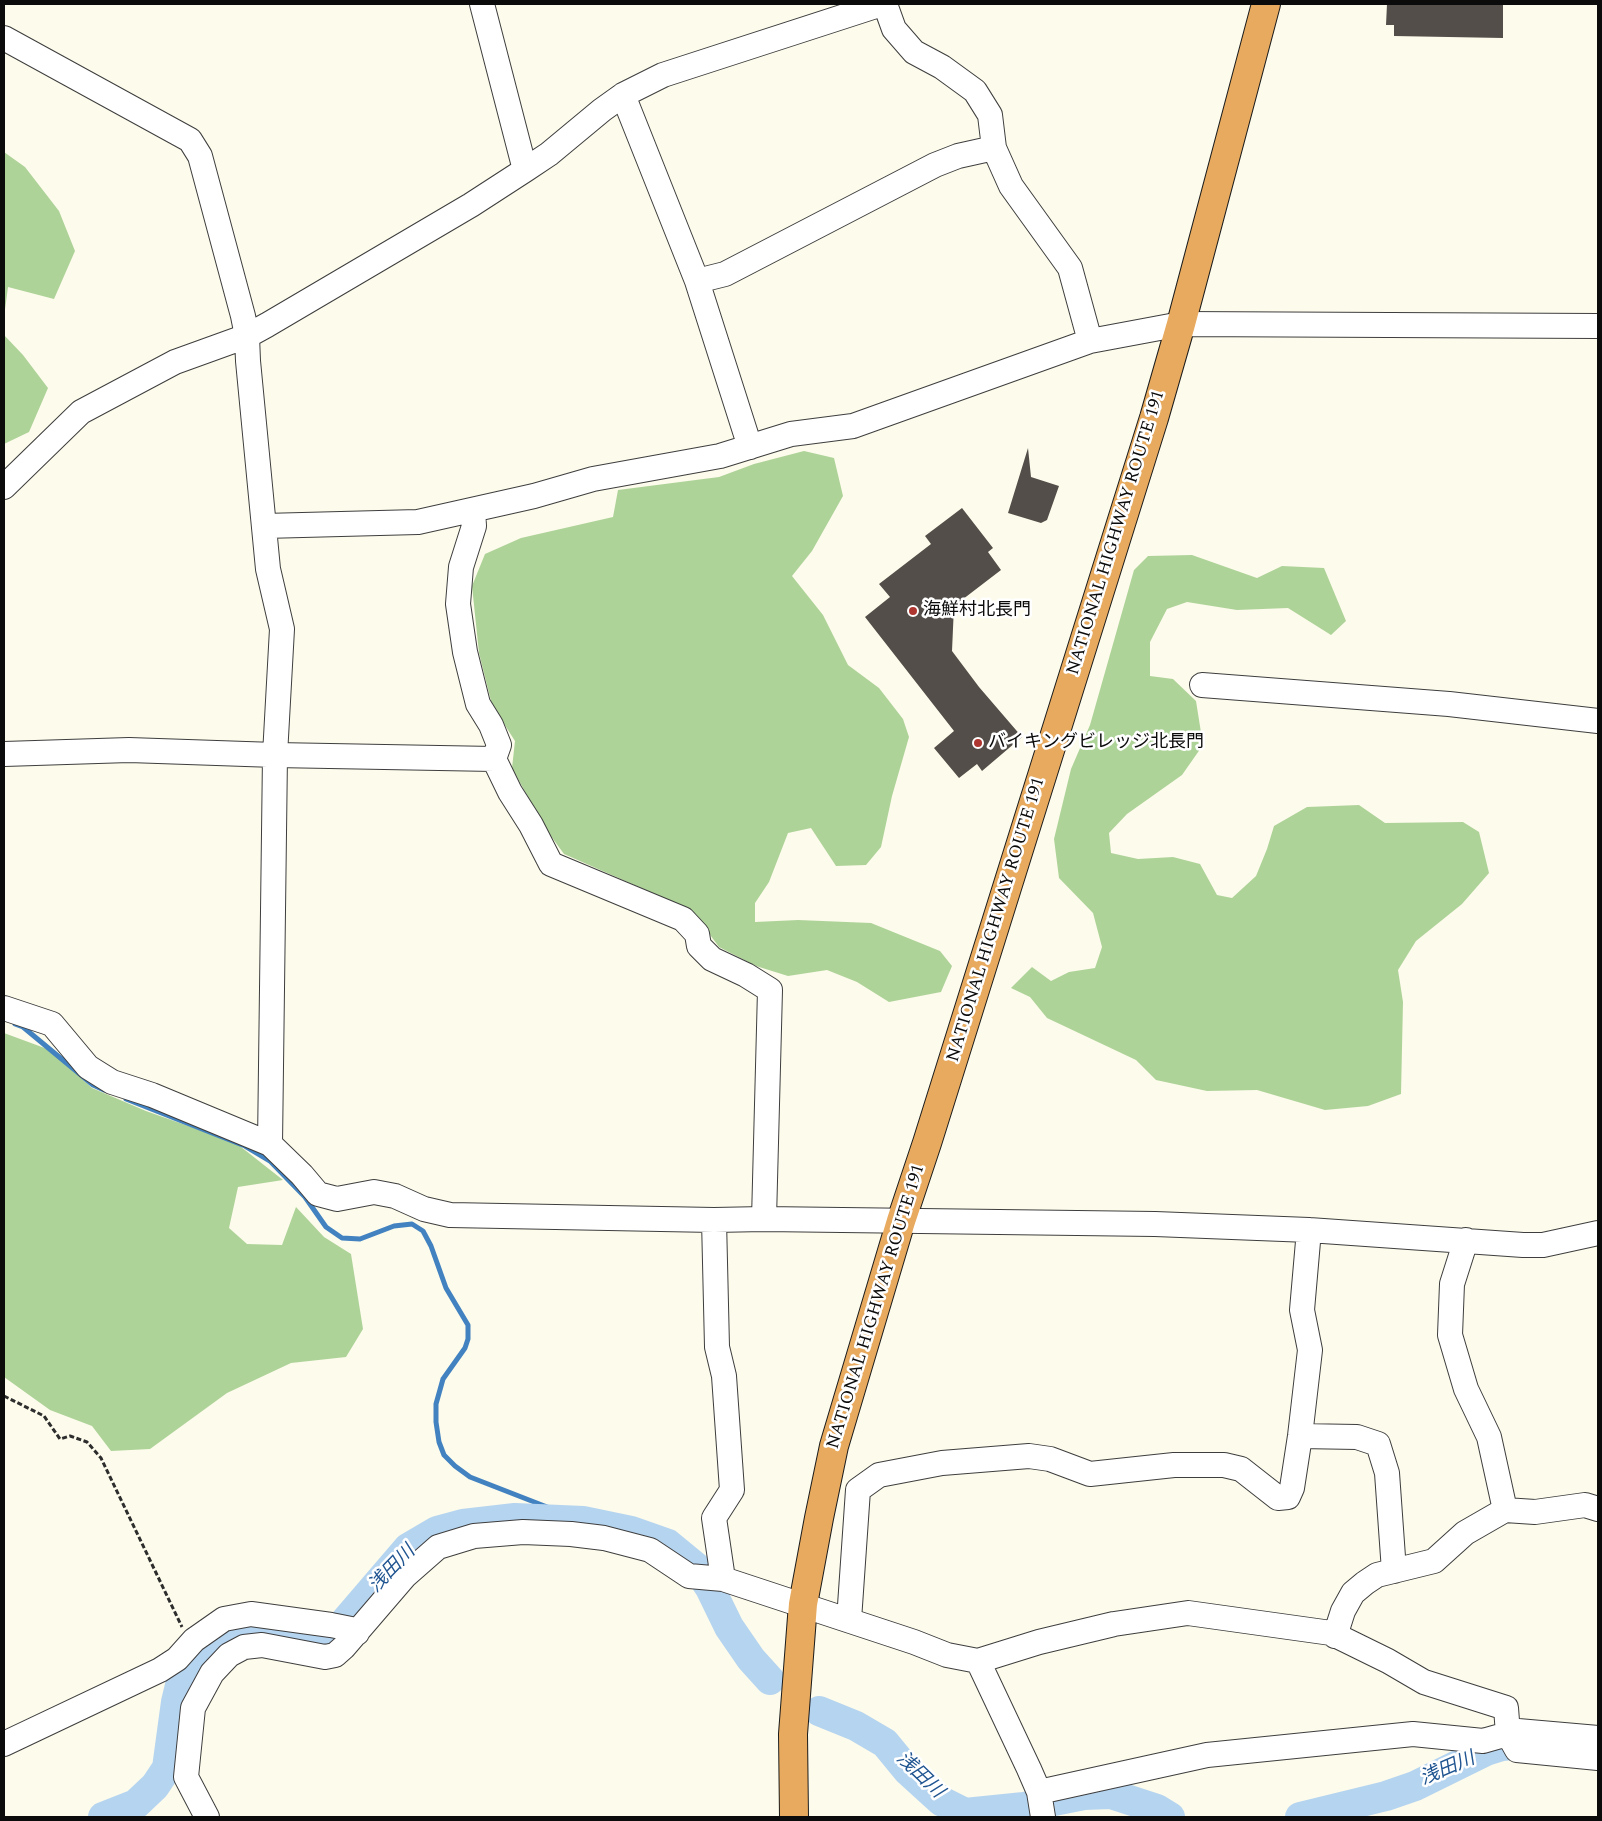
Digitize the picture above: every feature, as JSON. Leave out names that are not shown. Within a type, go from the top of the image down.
[{"type":"highway","name":"NATIONAL HIGHWAY ROUTE 191","points":[[794,1817],[793,1734],[803,1604],[834,1446],[901,1221],[1148,437],[1266,4]]},
{"type":"street","points":[[482,4],[525,170]]},
{"type":"street","points":[[4,488],[81,412],[174,362],[247,336],[470,205],[525,170],[549,154],[623,95],[663,75],[883,4],[894,29],[914,52],[942,68],[975,91],[990,115],[994,148],[1011,186],[1070,268],[1090,341]]},
{"type":"street","points":[[4,38],[190,140],[200,156],[247,336],[268,569],[282,629],[275,755],[270,1144]]},
{"type":"street","points":[[623,95],[696,281],[750,447]]},
{"type":"street","points":[[696,281],[725,274],[935,165],[958,156],[994,148]]},
{"type":"street","points":[[264,526],[418,522],[534,496],[593,479],[720,456],[791,434],[853,426],[1090,341],[1180,324],[1598,326]]},
{"type":"street","points":[[473,510],[474,526],[461,567],[458,604],[465,652],[478,704],[491,725],[499,745],[494,759],[510,792],[532,825],[550,864],[683,919],[697,934],[699,946],[712,959],[746,975],[770,990],[764,1219]]},
{"type":"street","points":[[1202,685],[1449,704],[1598,721]]},
{"type":"street","points":[[4,754],[128,750],[494,759]]},
{"type":"street","points":[[4,1008],[52,1024],[88,1067],[112,1082],[152,1095],[270,1144],[302,1175],[318,1194],[337,1199],[374,1192],[395,1196],[424,1209],[450,1215],[714,1220],[1155,1224],[1309,1230],[1523,1245],[1543,1245],[1598,1233]]},
{"type":"street","points":[[712,1578],[714,1518],[732,1490],[724,1376],[717,1347],[714,1220]]},
{"type":"street","points":[[849,1620],[858,1490],[879,1475],[942,1463],[1029,1456],[1050,1459],[1090,1474],[1174,1465],[1224,1465],[1241,1470],[1278,1498],[1288,1497],[1292,1488],[1300,1436],[1310,1350],[1302,1310],[1309,1230]]},
{"type":"street","points":[[1466,1240],[1452,1284],[1450,1336],[1466,1389],[1490,1437],[1505,1510]]},
{"type":"street","points":[[1300,1436],[1357,1437],[1378,1444],[1387,1473],[1394,1570]]},
{"type":"street","points":[[1335,1636],[1342,1611],[1353,1593],[1377,1576],[1434,1561],[1464,1533],[1505,1510],[1535,1512],[1585,1505],[1598,1509]]},
{"type":"street","points":[[207,1817],[186,1778],[192,1708],[212,1673],[230,1655],[244,1647],[262,1645],[325,1657],[335,1655],[344,1647],[346,1629],[438,1547],[474,1536],[523,1532],[572,1534],[604,1538],[650,1550],[689,1576],[712,1578],[803,1604],[948,1655],[978,1661],[1039,1642],[1114,1624],[1188,1613],[1330,1633],[1388,1661],[1424,1682],[1506,1708],[1512,1741]]},
{"type":"street","points":[[4,1744],[160,1670],[177,1659],[194,1640],[224,1619],[251,1614],[346,1629]]},
{"type":"street","points":[[978,1661],[1041,1806],[1207,1755],[1413,1734],[1483,1741],[1512,1741],[1598,1758]]},
{"type":"street","points":[[1512,1741],[1518,1731],[1598,1738]]},
{"type":"path","points":[[4,1396],[44,1416],[60,1438],[70,1436],[87,1442],[101,1458],[182,1628],[194,1640]]},
{"type":"green space","points":[[4,152],[25,167],[59,211],[75,251],[54,299],[8,287],[4,317]]},
{"type":"green space","points":[[4,335],[23,355],[48,388],[29,432],[4,444]]},
{"type":"green space","points":[[804,451],[834,458],[843,496],[812,551],[792,576],[823,615],[848,665],[879,688],[903,719],[909,737],[892,796],[881,847],[866,865],[836,866],[811,828],[788,833],[769,882],[755,903],[755,922],[798,920],[871,923],[940,951],[952,966],[941,992],[889,1002],[857,982],[827,970],[788,976],[756,966],[719,947],[697,917],[673,902],[564,854],[545,828],[512,768],[515,741],[492,705],[479,653],[472,586],[485,554],[521,538],[613,517],[618,490],[719,477],[754,464]]},
{"type":"green space","points":[[1192,555],[1257,578],[1282,566],[1324,568],[1346,621],[1331,635],[1288,608],[1237,610],[1187,602],[1167,609],[1150,642],[1150,676],[1173,679],[1196,701],[1203,745],[1182,775],[1127,814],[1109,833],[1111,853],[1138,859],[1173,857],[1200,864],[1217,895],[1232,898],[1256,876],[1274,826],[1307,807],[1359,805],[1385,823],[1463,822],[1479,832],[1489,873],[1462,904],[1416,941],[1398,970],[1403,1002],[1401,1094],[1368,1106],[1325,1110],[1257,1090],[1207,1091],[1156,1080],[1136,1060],[1047,1018],[1030,997],[1011,988],[1032,967],[1051,981],[1069,972],[1095,968],[1102,947],[1093,913],[1059,878],[1054,839],[1071,769],[1090,725],[1134,570],[1148,556]]},
{"type":"green space","points":[[4,1033],[50,1050],[92,1088],[146,1111],[236,1143],[283,1180],[238,1187],[229,1228],[247,1244],[282,1245],[296,1207],[324,1237],[351,1254],[363,1329],[346,1357],[291,1363],[227,1393],[150,1449],[111,1451],[92,1426],[50,1410],[4,1377]]},
{"type":"building","points":[[1387,4],[1503,4],[1503,38],[1394,36],[1394,25],[1386,25]]},
{"type":"building","points":[[1028,448],[1031,477],[1059,486],[1047,520],[1041,523],[1008,513]]},
{"type":"building","name":"海鮮村北長門","points":[[962,508],[993,548],[988,552],[1001,570],[954,606],[952,651],[979,687],[1022,737],[982,771],[977,764],[959,778],[934,748],[954,731],[865,617],[890,597],[879,584],[931,544],[925,536]]},
{"type":"waterway","points":[[15,1024],[23,1027],[93,1085],[104,1090]]},
{"type":"waterway","points":[[126,1099],[245,1146],[270,1161],[305,1197],[326,1227],[342,1238],[360,1239],[394,1226],[412,1224],[423,1231],[431,1246],[446,1288],[468,1325],[468,1339],[465,1348],[443,1379],[436,1404],[439,1442],[444,1455],[470,1477],[583,1521]]},
{"type":"waterway","name":"浅田川","points":[[103,1817],[136,1804],[155,1786],[167,1768],[176,1702],[183,1673],[197,1654],[219,1636],[244,1626],[277,1627],[320,1636],[336,1632],[408,1548],[437,1531],[463,1524],[515,1518],[583,1521],[631,1531],[668,1544],[696,1567],[710,1588],[729,1627],[751,1659],[770,1680]]},
{"type":"waterway","name":"浅田川","points":[[819,1711],[856,1726],[885,1743],[908,1771],[941,1801],[965,1813],[1024,1807],[1084,1795],[1111,1794],[1157,1809],[1170,1817]]},
{"type":"waterway","name":"浅田川","points":[[1300,1817],[1386,1796],[1415,1786],[1486,1751],[1502,1746],[1524,1744]]},
{"type":"place","name":"海鮮村北長門","points":[[913,611]]},
{"type":"place","name":"バイキングビレッジ北長門","points":[[978,743]]}]
